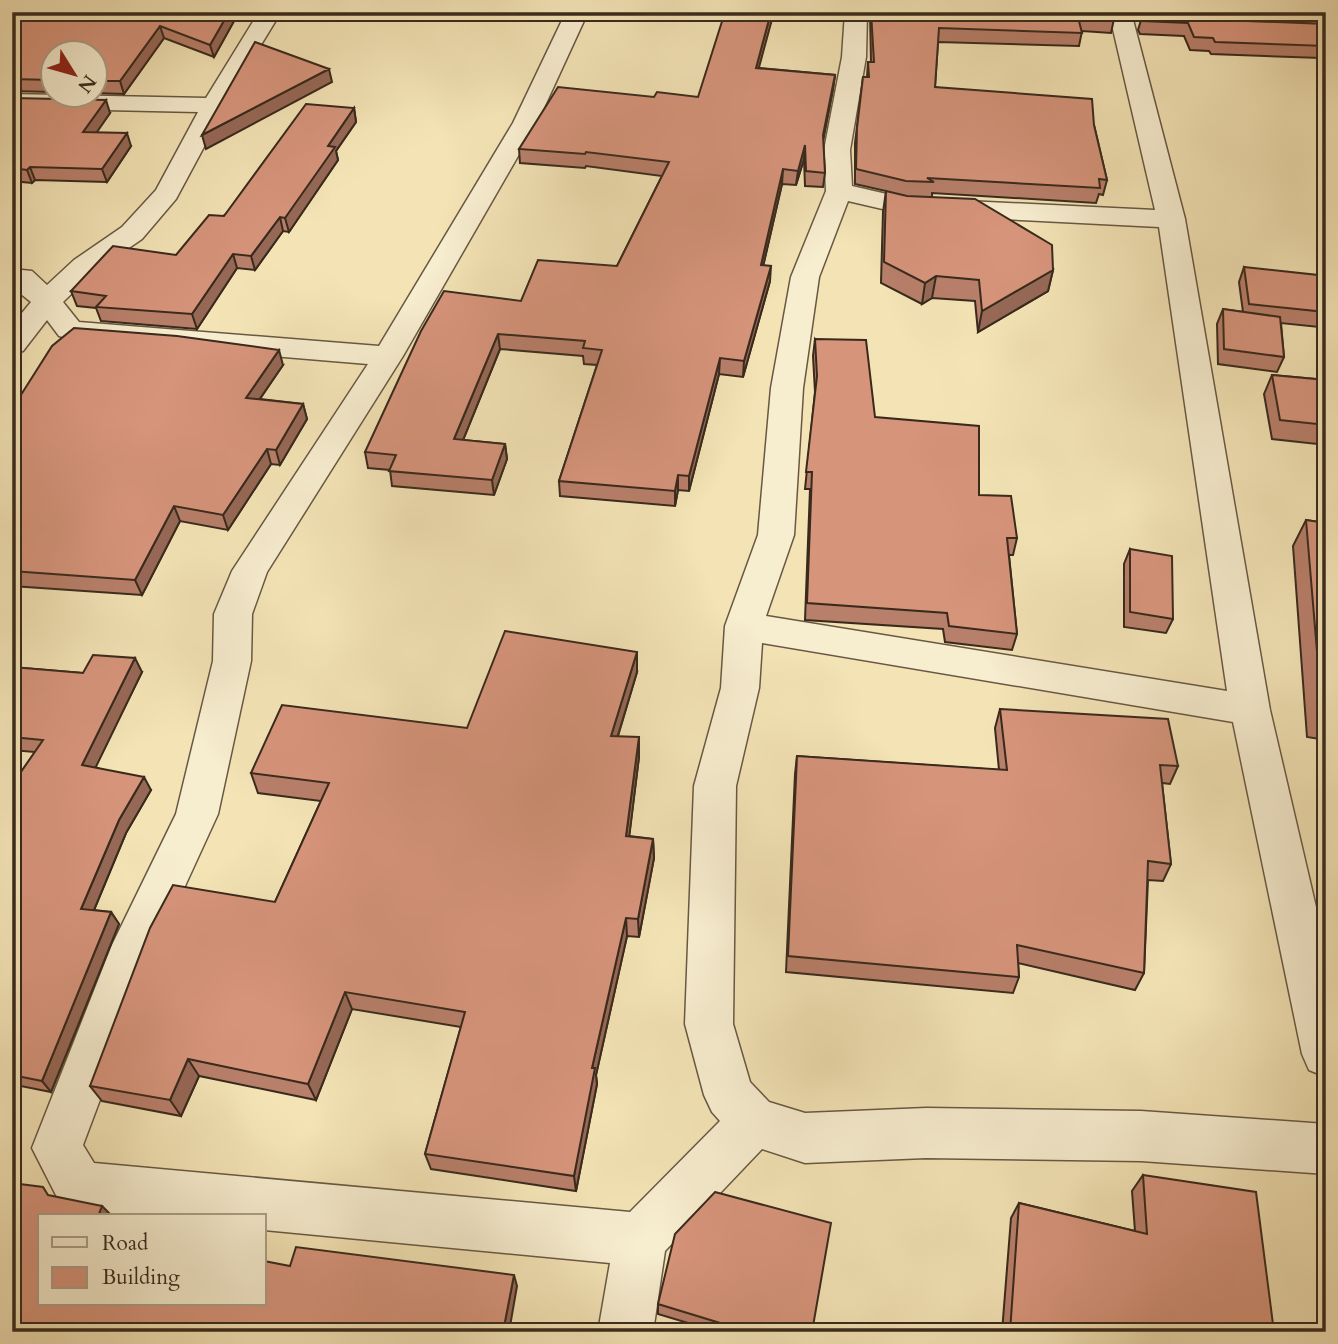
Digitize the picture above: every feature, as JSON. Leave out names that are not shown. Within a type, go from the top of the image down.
[{"type":"street","points":[[12,345],[47,301],[84,266],[132,233],[167,193],[270,12]]},
{"type":"street","points":[[577,12],[525,123],[388,356],[250,570],[233,614],[232,661],[197,814],[135,945],[57,1148],[79,1187],[640,1239]]},
{"type":"street","points":[[856,12],[854,57],[837,150],[839,191],[805,277],[787,388],[776,535],[744,626],[740,688],[715,786],[709,1024],[729,1095],[754,1122],[805,1138],[926,1133],[1141,1136],[1326,1149]]},
{"type":"street","points":[[1121,18],[1171,219],[1250,710],[1326,1054]]},
{"type":"street","points":[[12,101],[215,105]]},
{"type":"street","points":[[839,191],[904,206],[1171,219]]},
{"type":"street","points":[[12,278],[22,277],[47,301],[70,330],[388,356]]},
{"type":"street","points":[[744,626],[1250,710]]},
{"type":"street","points":[[625,1332],[640,1239],[754,1122]]},
{"type":"building","points":[[12,12],[229,12],[210,45],[160,26],[120,81],[108,81],[108,38],[38,38],[38,80],[12,79]]},
{"type":"building","points":[[725,12],[771,12],[756,68],[835,75],[823,135],[825,173],[806,171],[805,145],[798,171],[783,169],[761,265],[771,266],[744,361],[720,358],[689,476],[678,475],[675,491],[559,481],[602,350],[583,348],[585,341],[498,334],[454,439],[505,444],[492,480],[389,471],[396,455],[365,452],[421,331],[444,291],[521,301],[538,260],[617,266],[669,162],[586,152],[519,149],[558,87],[654,97],[657,92],[698,97]]},
{"type":"building","points":[[871,12],[1113,15],[1114,19],[1078,17],[1082,33],[939,28],[935,87],[1092,99],[1094,125],[1107,180],[1099,179],[1100,188],[927,178],[934,182],[906,181],[856,169],[857,128],[863,77],[869,77],[868,62],[874,62]]},
{"type":"building","points":[[1142,17],[1326,24],[1326,46],[1215,42],[1213,38],[1194,37],[1188,23],[1143,21]]},
{"type":"building","points":[[255,42],[329,69],[202,135]]},
{"type":"building","points":[[12,98],[38,99],[38,108],[100,108],[83,132],[127,133],[102,169],[12,168]]},
{"type":"building","points":[[306,104],[354,108],[328,146],[335,147],[285,218],[280,217],[251,256],[233,254],[192,314],[96,307],[106,296],[71,291],[113,246],[176,255],[209,215],[224,216]]},
{"type":"building","points":[[886,191],[907,196],[975,199],[1052,245],[1053,270],[982,311],[979,280],[936,276],[925,283],[884,262]]},
{"type":"building","points":[[1244,267],[1318,275],[1326,312],[1249,304]]},
{"type":"building","points":[[1223,309],[1280,317],[1284,357],[1224,349]]},
{"type":"building","points":[[74,328],[177,336],[279,350],[246,398],[303,404],[276,450],[267,449],[223,515],[174,506],[135,580],[12,571],[12,409],[52,346]]},
{"type":"building","points":[[815,339],[866,340],[875,417],[979,426],[979,495],[1011,496],[1017,538],[1007,538],[1017,634],[949,626],[947,613],[807,603],[812,472],[806,472],[817,376]]},
{"type":"building","points":[[1272,375],[1326,380],[1326,425],[1280,420]]},
{"type":"building","points":[[1306,520],[1326,523],[1326,712],[1322,711]]},
{"type":"building","points":[[1130,549],[1172,556],[1173,619],[1130,612]]},
{"type":"building","points":[[505,631],[637,652],[611,736],[639,737],[626,836],[653,839],[638,919],[626,918],[592,1068],[595,1068],[574,1176],[425,1154],[465,1012],[345,992],[308,1084],[188,1059],[170,1100],[90,1086],[150,928],[173,885],[275,902],[329,783],[251,773],[282,705],[467,728]]},
{"type":"building","points":[[93,655],[135,658],[82,765],[144,777],[119,820],[81,909],[111,912],[42,1081],[12,1075],[12,938],[15,935],[12,935],[12,839],[15,834],[12,833],[12,785],[43,740],[12,737],[12,667],[83,673]]},
{"type":"building","points":[[1000,709],[1168,719],[1178,766],[1160,765],[1171,864],[1148,861],[1144,973],[1017,945],[1019,977],[788,956],[797,756],[1007,770]]},
{"type":"building","points":[[1143,1175],[1256,1192],[1274,1332],[1010,1332],[1019,1203],[1147,1234]]},
{"type":"building","points":[[12,1183],[43,1187],[48,1195],[102,1206],[99,1214],[38,1214],[38,1306],[266,1306],[266,1261],[290,1266],[296,1247],[514,1275],[503,1332],[12,1332]]},
{"type":"building","points":[[715,1192],[831,1223],[812,1332],[738,1332],[719,1326],[720,1323],[658,1304],[675,1234]]}]
